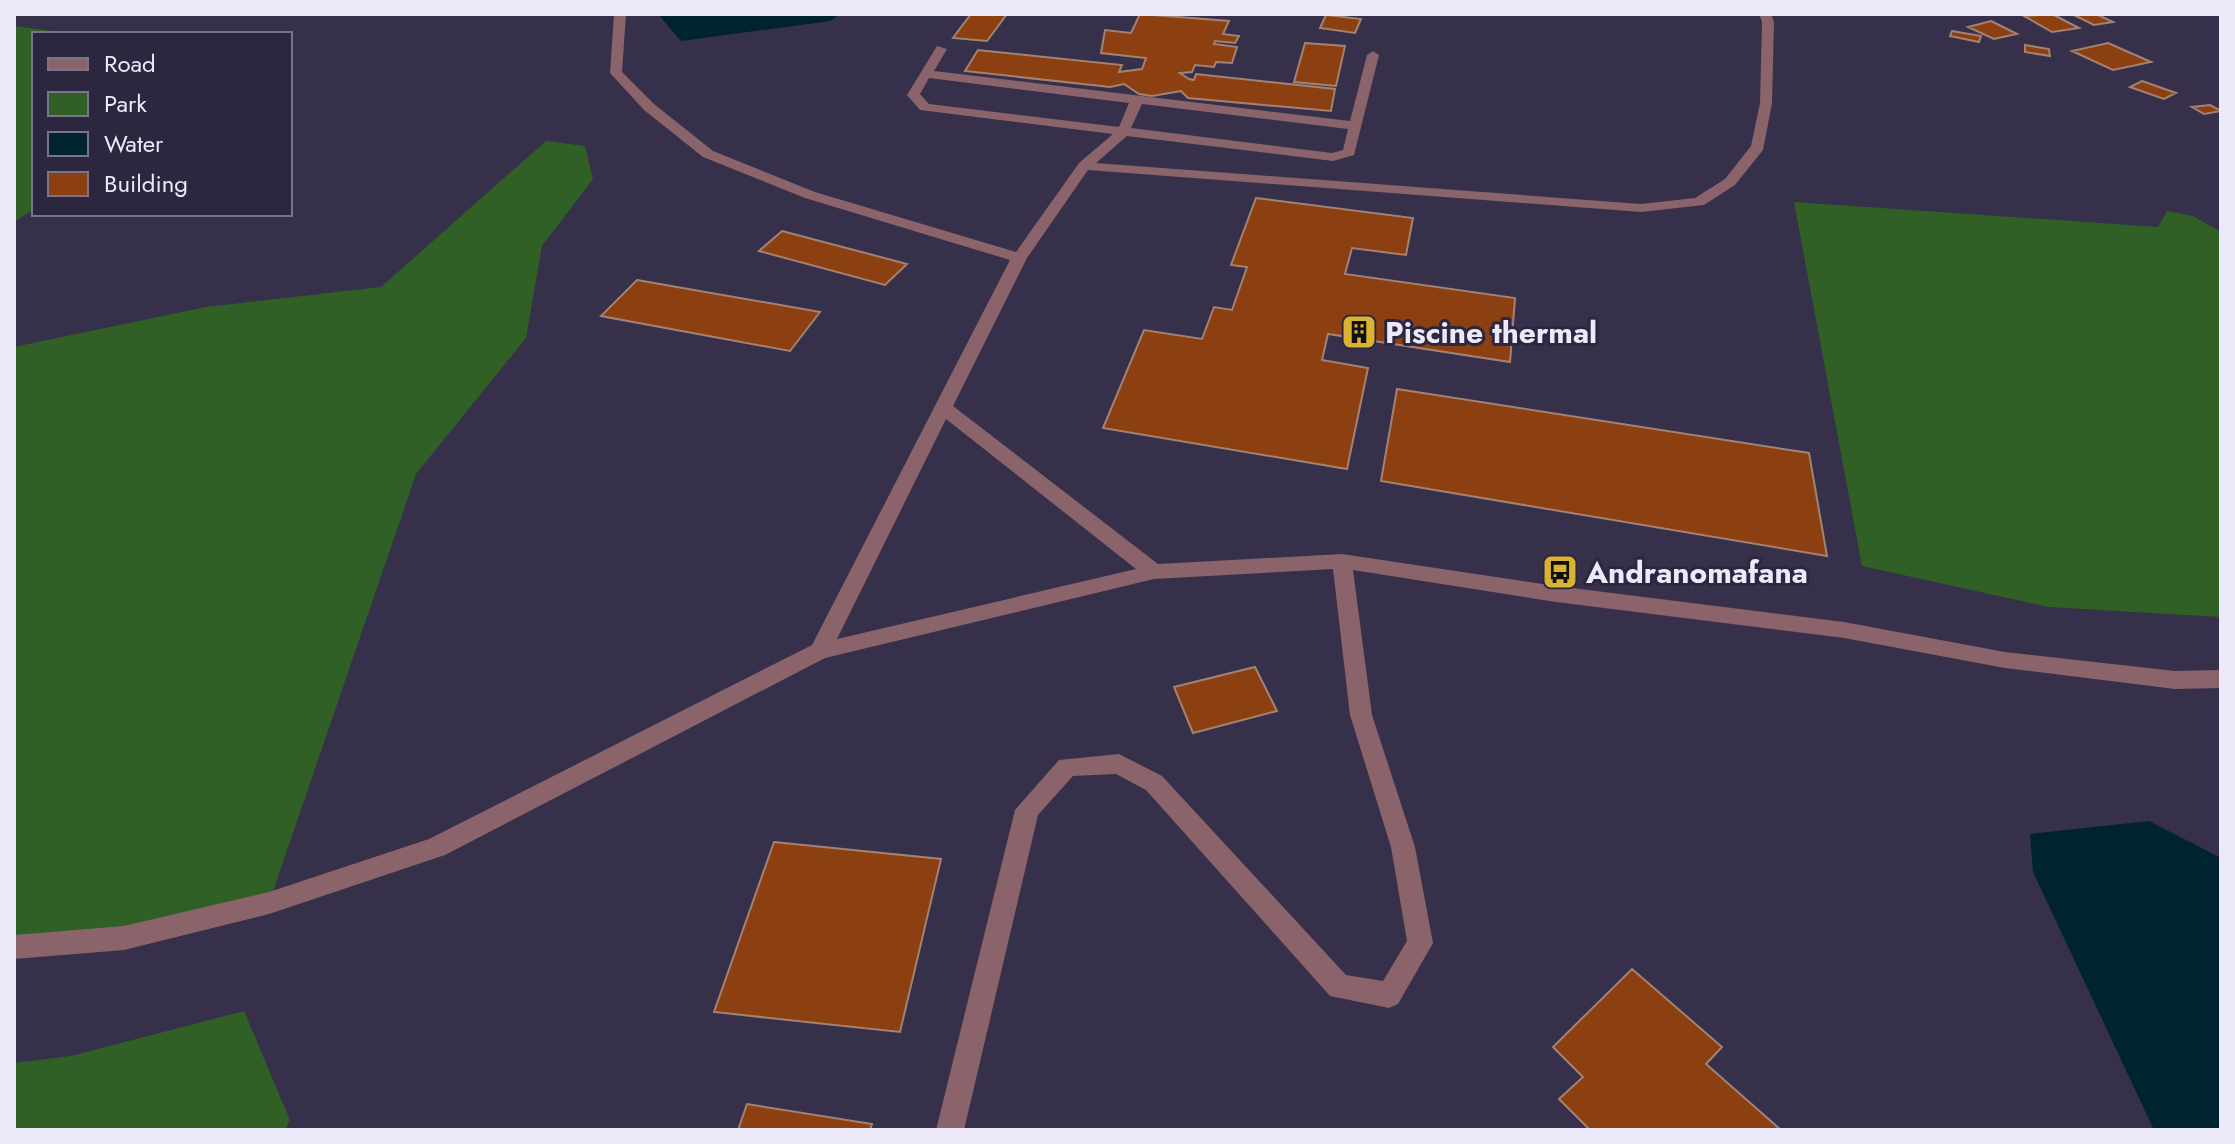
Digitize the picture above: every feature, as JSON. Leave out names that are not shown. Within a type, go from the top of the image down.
[{"type":"street","points":[[620,14],[616,73],[649,107],[708,154],[810,195],[1019,258]]},
{"type":"street","points":[[1084,166],[1641,208],[1699,202],[1730,182],[1758,147],[1766,103],[1768,22],[1765,14]]},
{"type":"street","points":[[941,49],[913,95],[925,107],[1333,157],[1349,152],[1373,55]]},
{"type":"street","points":[[925,74],[1355,126]]},
{"type":"street","points":[[820,651],[1019,258],[1084,166],[1123,132],[1137,100]]},
{"type":"street","points":[[945,409],[1154,572]]},
{"type":"street","points":[[950,1130],[1027,810],[1067,767],[1119,764],[1154,783],[1339,987],[1389,995],[1420,943],[1403,847],[1361,715],[1342,561]]},
{"type":"street","points":[[14,947],[138,935],[269,903],[436,847],[820,651],[1154,572],[1342,561],[1556,594],[1844,630],[2005,660],[2175,680],[2221,679]]},
{"type":"green space","points":[[14,26],[58,32],[32,32],[32,210],[14,222]]},
{"type":"green space","points":[[546,141],[585,146],[593,179],[542,246],[526,338],[416,474],[269,903],[14,947],[14,347],[206,307],[381,287]]},
{"type":"green space","points":[[1794,202],[2158,227],[2167,211],[2193,216],[2221,232],[2221,617],[2049,607],[1862,566]]},
{"type":"green space","points":[[244,1011],[290,1120],[285,1130],[14,1130],[14,1063],[71,1056]]},
{"type":"water","points":[[658,14],[840,14],[830,21],[681,41]]},
{"type":"water","points":[[2149,821],[2221,858],[2221,1130],[2154,1130],[2033,872],[2030,834]]},
{"type":"building","points":[[971,14],[1007,14],[987,41],[953,38]]},
{"type":"building","points":[[1140,14],[1229,21],[1223,34],[1239,36],[1235,43],[1215,41],[1214,44],[1237,47],[1232,63],[1216,62],[1214,67],[1195,65],[1192,72],[1180,73],[1189,79],[1194,80],[1196,74],[1335,89],[1331,111],[1188,98],[1181,91],[1152,96],[1139,94],[1124,84],[1110,87],[965,71],[978,50],[1122,65],[1119,72],[1142,69],[1146,58],[1101,53],[1105,30],[1131,33]]},
{"type":"building","points":[[2052,14],[2079,28],[2052,32],[2024,16]]},
{"type":"building","points":[[2072,14],[2096,14],[2113,22],[2094,25]]},
{"type":"building","points":[[1326,15],[1361,19],[1355,33],[1320,28]]},
{"type":"building","points":[[1991,21],[2017,34],[1994,39],[1968,27]]},
{"type":"building","points":[[1952,31],[1981,36],[1979,42],[1950,36]]},
{"type":"building","points":[[1305,43],[1345,46],[1336,86],[1294,82]]},
{"type":"building","points":[[2108,43],[2151,62],[2113,70],[2072,51]]},
{"type":"building","points":[[2025,45],[2049,49],[2050,56],[2025,52]]},
{"type":"building","points":[[2142,81],[2176,93],[2164,99],[2130,87]]},
{"type":"building","points":[[2210,105],[2221,111],[2204,114],[2192,107]]},
{"type":"building","name":"Piscine thermal","points":[[1256,198],[1413,218],[1406,255],[1352,248],[1345,274],[1515,298],[1510,362],[1328,334],[1322,360],[1368,368],[1347,469],[1103,428],[1144,330],[1202,339],[1214,307],[1232,310],[1247,267],[1231,265]]},
{"type":"building","points":[[782,231],[907,264],[885,285],[759,251]]},
{"type":"building","points":[[637,280],[820,312],[790,351],[601,316]]},
{"type":"building","points":[[1397,389],[1809,453],[1827,556],[1381,481]]},
{"type":"building","points":[[1255,667],[1277,711],[1193,733],[1174,687]]},
{"type":"building","points":[[774,842],[941,859],[900,1032],[714,1012]]},
{"type":"building","points":[[1632,969],[1722,1047],[1706,1064],[1781,1130],[1590,1130],[1559,1099],[1583,1077],[1553,1047]]},
{"type":"building","points":[[747,1104],[872,1124],[870,1130],[738,1130]]},
{"type":"place","name":"Piscine thermal","points":[[1359,332]]},
{"type":"place","name":"Andranomafana","points":[[1560,572]]}]
